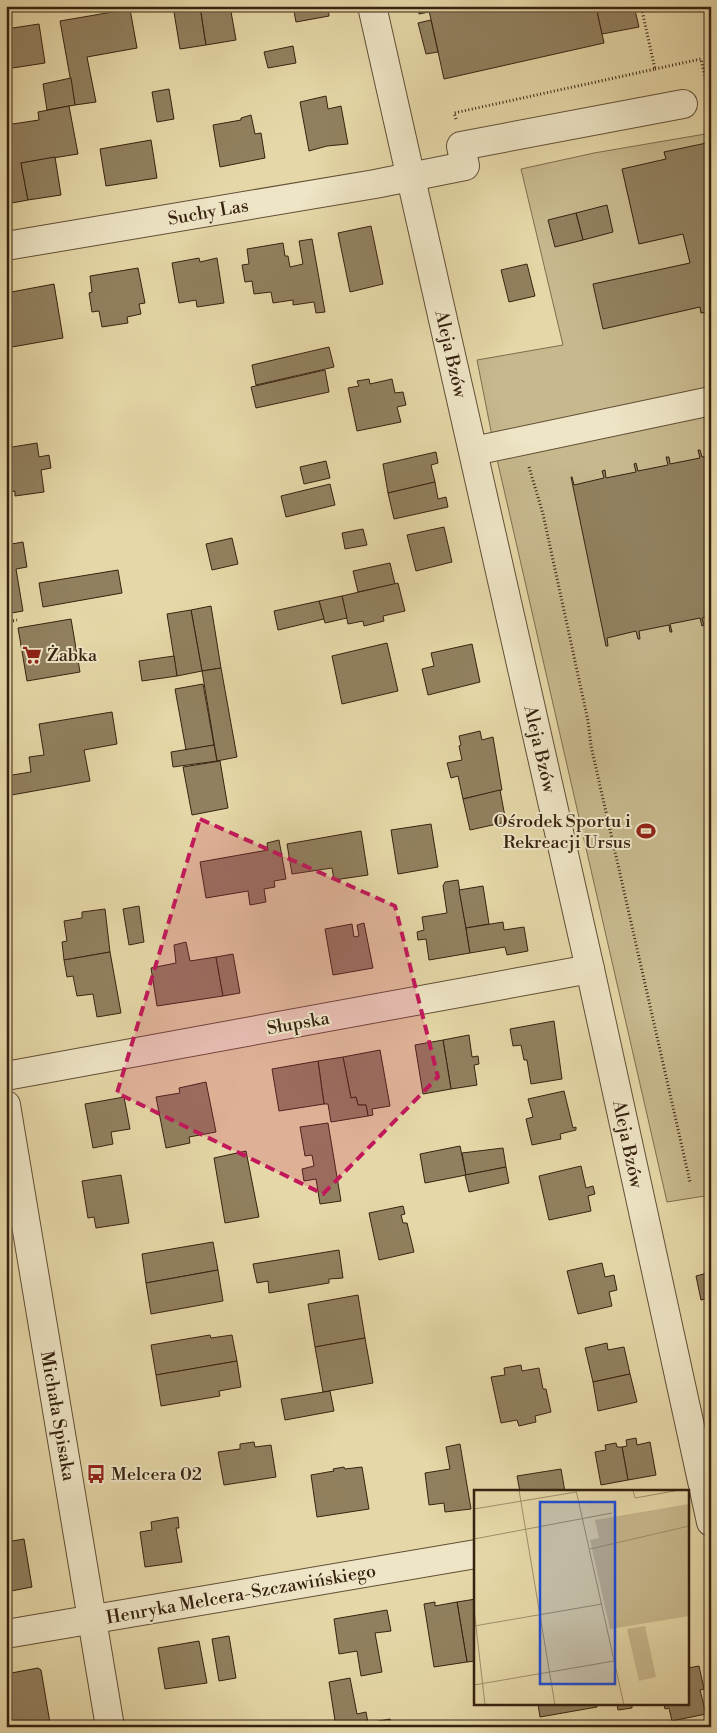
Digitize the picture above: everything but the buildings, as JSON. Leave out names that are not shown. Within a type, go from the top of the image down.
[{"type":"street","name":"Aleja Bzów","points":[[372,6],[590,969],[703,1517]]},
{"type":"street","points":[[461,146],[682,104]]},
{"type":"street","name":"Suchy Las","points":[[6,246],[410,178],[465,166],[461,146]]},
{"type":"street","points":[[474,451],[711,401]]},
{"type":"street","name":"Słupska","points":[[6,1076],[590,969]]},
{"type":"street","name":"Michała Spisaka","points":[[6,1105],[110,1727]]},
{"type":"street","name":"Henryka Melcera-Szczawińskiego","points":[[6,1634],[474,1554]]},
{"type":"path","points":[[641,6],[655,69]]},
{"type":"path","points":[[461,146],[454,113],[655,69],[702,60],[709,94]]},
{"type":"path","points":[[528,464],[543,514],[588,720],[591,746],[690,1182]]},
{"type":"path","points":[[6,622],[17,620]]},
{"type":"highlighted area","points":[[200,819],[395,906],[438,1077],[323,1194],[117,1093]]},
{"type":"shaded area","name":"Ośrodek Sportu i Rekreacji Ursus","points":[[711,133],[711,1195],[667,1202],[494,446],[477,360],[563,345],[521,169],[594,153]]},
{"type":"place","name":"Żabka","points":[[32,655]]},
{"type":"place","name":"Ośrodek Sportu i Rekreacji Ursus","points":[[646,831]]},
{"type":"place","name":"Melcera 02","points":[[96,1474]]}]
